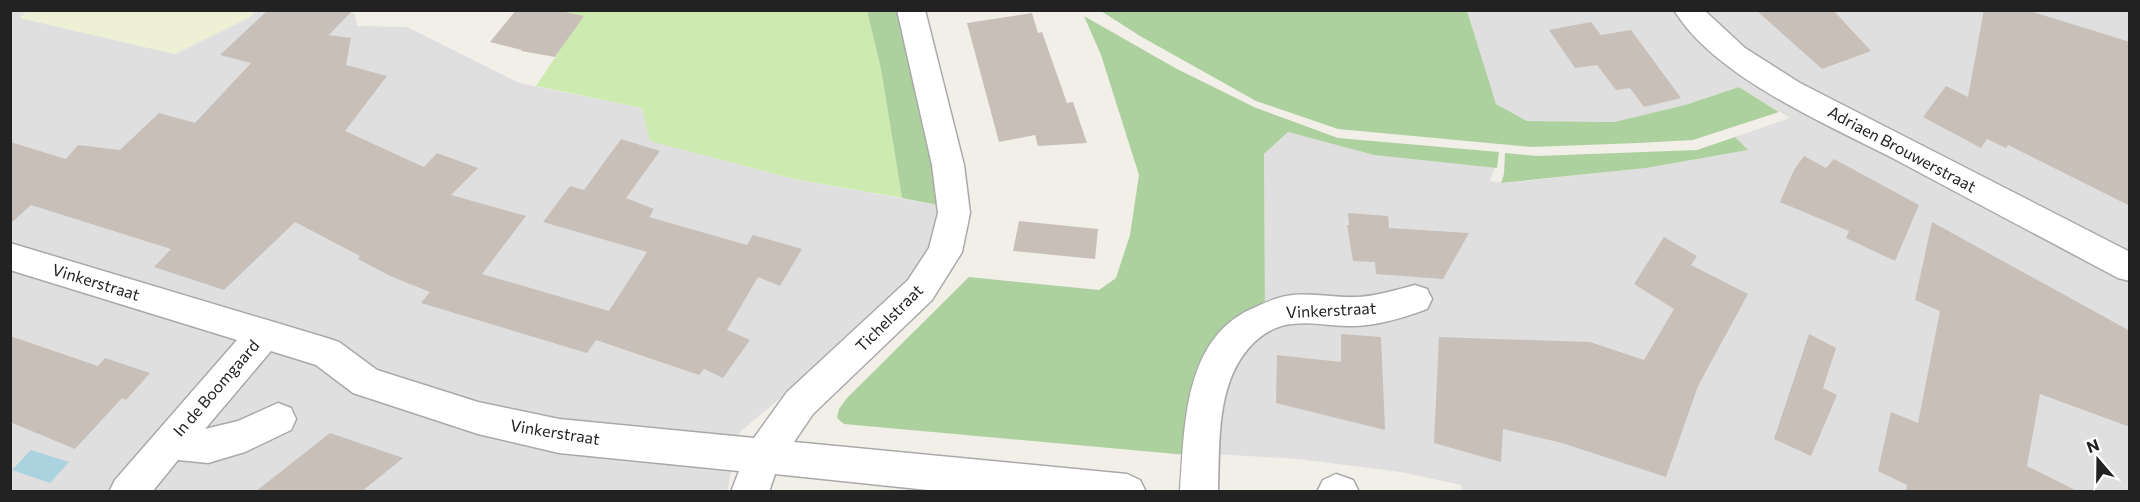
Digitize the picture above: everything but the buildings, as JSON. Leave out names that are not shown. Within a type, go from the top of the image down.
[{"type":"street","name":"Tichelstraat","points":[[750,492],[763,456],[800,403],[920,290],[945,252],[954,213],[949,175],[911,10]]},
{"type":"street","name":"Adriaen Brouwerstraat","points":[[1688,10],[1715,38],[1752,68],[1789,91],[2130,268]]},
{"type":"street","name":"Vinkerstraat","points":[[10,256],[327,353],[366,382],[478,418],[559,436],[1127,492]]},
{"type":"street","name":"Vinkerstraat","points":[[1199,492],[1204,416],[1210,376],[1226,346],[1245,329],[1283,311],[1365,311],[1415,299]]},
{"type":"street","name":"In de Boomgaard","points":[[128,492],[264,334]]},
{"type":"street","name":"In de Boomgaard","points":[[169,443],[208,446],[244,435],[278,419]]},
{"type":"shaded area","points":[[10,11],[28,11],[21,18],[175,54],[250,17],[256,11],[350,11],[355,14],[357,26],[407,27],[519,83],[642,108],[650,141],[794,179],[938,205],[937,228],[926,258],[908,285],[834,353],[740,432],[727,491],[11,491]]},
{"type":"shaded area","points":[[1467,11],[2129,11],[2129,491],[1462,492],[1461,485],[1401,472],[1298,459],[1214,454],[1216,404],[1265,308],[1264,154],[1288,132],[1374,155],[1495,167],[1490,181],[1504,183],[1646,168],[1747,150],[1735,137],[1790,118],[1739,87],[1685,105],[1614,122],[1527,121],[1496,104]]},
{"type":"green space","points":[[28,10],[256,11],[250,17],[175,54],[20,18]]},
{"type":"green space","points":[[555,11],[867,11],[881,69],[902,198],[794,179],[650,141],[642,108],[536,86],[583,16]]},
{"type":"green space","points":[[867,11],[900,11],[936,168],[938,205],[902,198],[881,69]]},
{"type":"green space","points":[[1101,11],[1467,11],[1496,104],[1527,121],[1614,122],[1685,105],[1739,87],[1779,112],[1693,140],[1638,143],[1532,147],[1338,129],[1256,101],[1140,36]]},
{"type":"green space","points":[[1084,16],[1177,69],[1254,107],[1338,138],[1499,152],[1497,168],[1374,155],[1288,132],[1264,154],[1265,308],[1187,455],[844,424],[837,418],[839,409],[847,398],[969,277],[1099,290],[1116,278],[1130,235],[1139,175],[1101,55]]},
{"type":"green space","points":[[1735,137],[1748,150],[1646,168],[1501,183],[1505,153],[1537,156],[1697,150]]},
{"type":"water","points":[[31,450],[69,462],[50,483],[12,470]]}]
